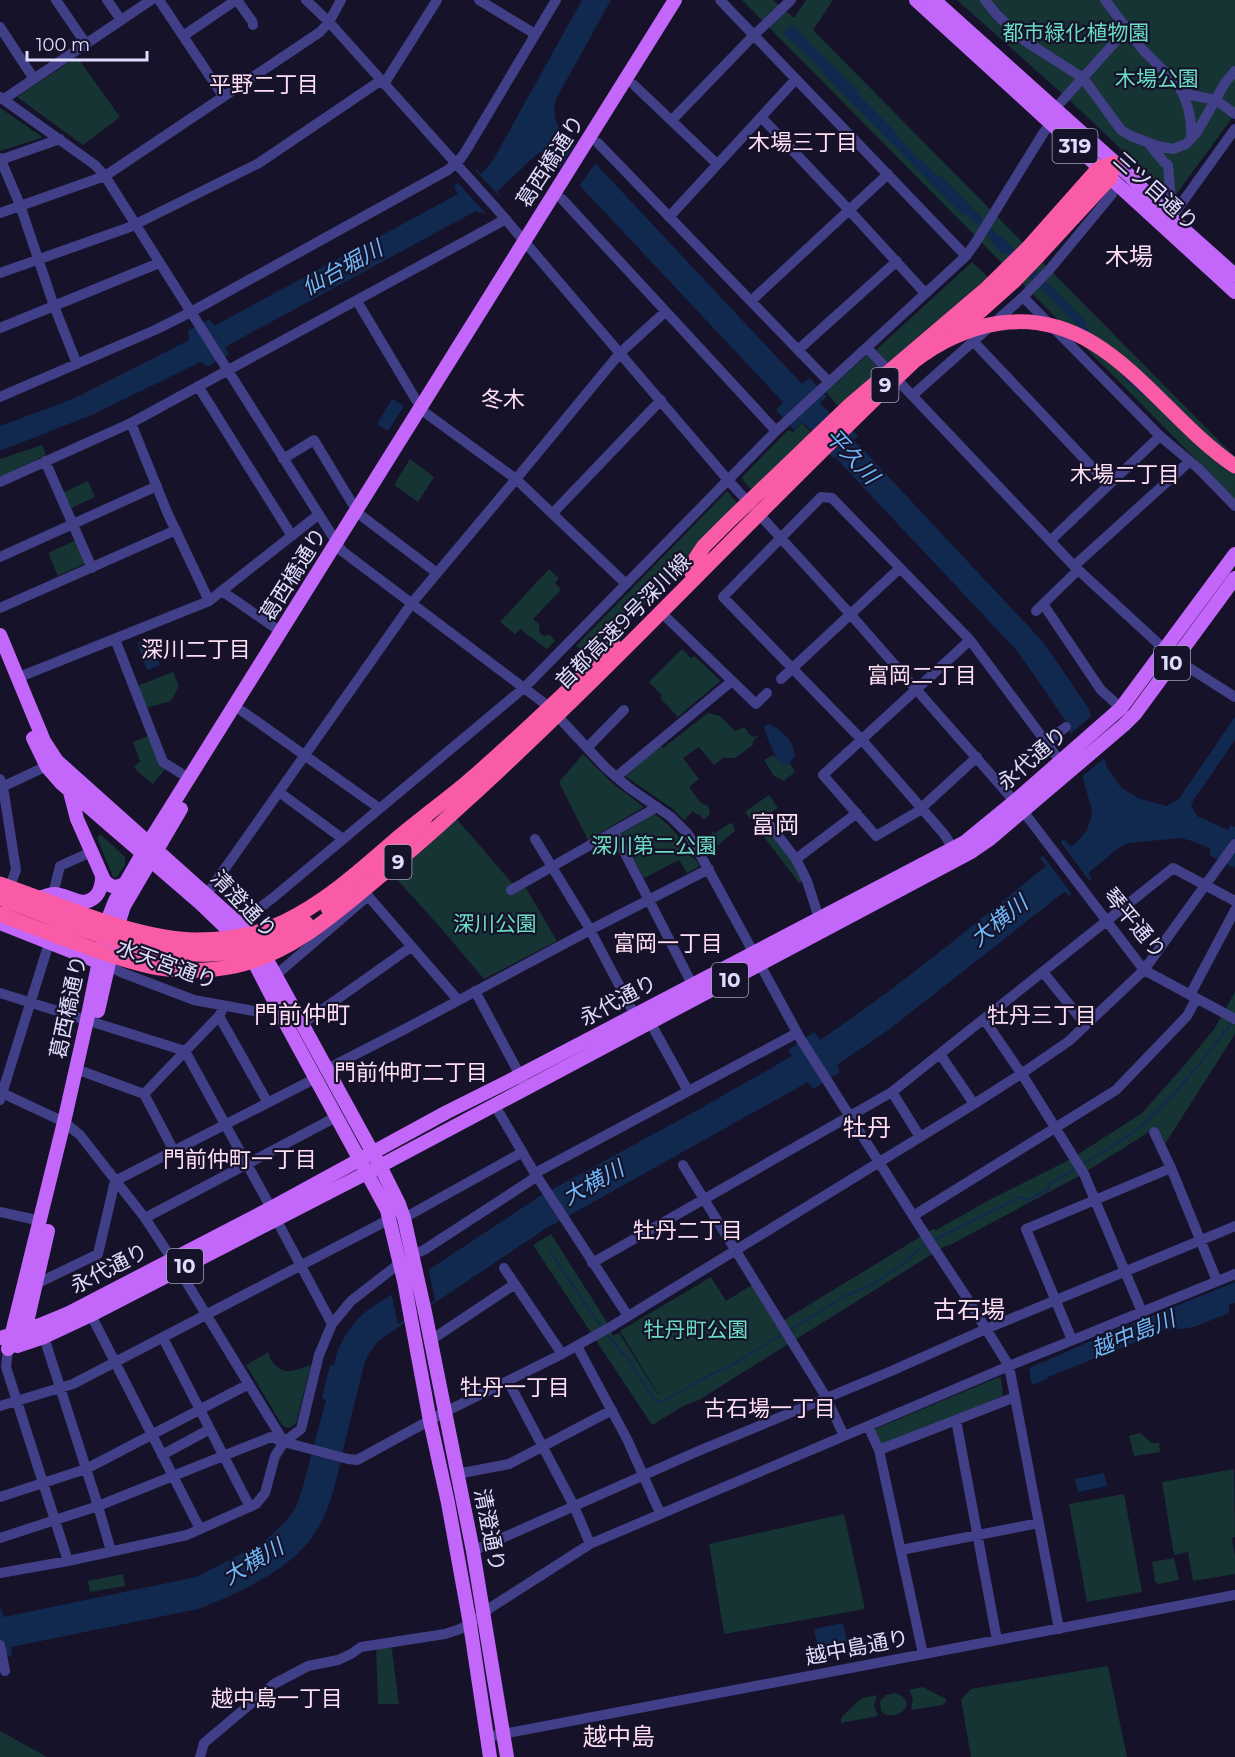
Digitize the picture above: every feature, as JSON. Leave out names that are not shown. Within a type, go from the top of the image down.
[{"type":"highway","points":[[600,675],[621,660],[873,412],[969,320],[1013,282],[1033,252],[1114,163]]},
{"type":"highway","points":[[692,573],[696,558],[704,546],[850,405],[984,290],[1033,252]]},
{"type":"highway","name":"首都高速9号深川線","points":[[2,888],[99,935],[146,948],[211,954],[234,951],[271,940],[293,930],[314,917],[405,844],[419,829],[428,814],[504,750],[692,573],[910,361],[952,336],[971,329],[989,324],[1022,322],[1044,324],[1070,330],[1094,342],[1126,366],[1183,422],[1235,465]]},
{"type":"highway","name":"首都高速9号深川線","points":[[0,914],[120,959],[168,970],[207,970],[246,963],[283,947],[315,929],[410,852],[600,675],[714,557],[913,362],[938,345],[971,330],[1022,322],[1050,326],[1083,337],[1107,351],[1126,366],[1191,430],[1235,465]]},
{"type":"highway","points":[[0,905],[168,970]]},
{"type":"main road","name":"葛西橋通り","points":[[591,147],[675,0]]},
{"type":"main road","name":"葛西橋通り","points":[[11,1341],[34,1290],[92,1022],[107,921],[115,901],[124,884],[150,851],[242,711],[424,410],[566,183],[634,85],[685,0]]},
{"type":"main road","name":"三ツ目通り","points":[[916,0],[1057,113],[1104,173],[1235,292]]},
{"type":"main road","name":"三ツ目通り","points":[[934,0],[1235,275]]},
{"type":"main road","name":"葛西橋通り","points":[[527,245],[562,199],[566,183]]},
{"type":"main road","name":"葛西橋通り","points":[[103,960],[124,906],[150,851],[190,778],[281,632],[339,548]]},
{"type":"main road","name":"永代通り","points":[[376,1159],[447,1112],[524,1081],[642,1021],[757,958],[971,852],[990,839],[1060,761],[1121,708],[1235,554]]},
{"type":"main road","name":"永代通り","points":[[642,1021],[692,984],[757,958],[819,918],[953,848],[1019,806],[1078,764],[1135,714],[1235,578]]},
{"type":"main road","name":"清澄通り","points":[[1,641],[52,764],[232,925],[260,947],[276,975],[283,1004],[336,1118],[381,1198],[397,1219],[412,1255],[410,1279],[412,1319],[470,1624],[490,1757]]},
{"type":"main road","name":"清澄通り","points":[[0,658],[62,784],[150,851]]},
{"type":"main road","points":[[70,792],[77,819],[102,877],[111,886],[124,884]]},
{"type":"main road","points":[[39,898],[53,894],[78,902],[86,902],[99,891],[102,877]]},
{"type":"main road","name":"水天宮通り","points":[[2,888],[24,892],[107,921]]},
{"type":"main road","points":[[24,892],[37,911],[48,921],[95,944],[103,960]]},
{"type":"main road","name":"水天宮通り","points":[[0,924],[103,960]]},
{"type":"main road","name":"清澄通り","points":[[232,925],[283,1004],[302,1024],[399,1203],[397,1219],[400,1263],[426,1312],[487,1611],[507,1757]]},
{"type":"main road","name":"永代通り","points":[[42,1331],[55,1319],[176,1264],[376,1159],[494,1104],[524,1081]]},
{"type":"main road","name":"葛西橋通り","points":[[11,1341],[68,1125]]},
{"type":"main road","name":"永代通り","points":[[11,1341],[91,1315],[176,1264]]},
{"type":"main road","points":[[34,1290],[33,1302],[38,1309],[55,1319]]},
{"type":"street","points":[[56,0],[86,44]]},
{"type":"street","points":[[108,0],[121,20]]},
{"type":"street","points":[[151,0],[2,98],[95,165],[105,176],[339,548],[525,687],[554,711],[616,777],[671,817],[688,834],[798,1036],[1009,1366],[1059,1629]]},
{"type":"street","points":[[159,0],[223,96]]},
{"type":"street","points":[[183,36],[236,0],[253,25]]},
{"type":"street","name":"琴平通り","points":[[306,0],[329,22],[506,219],[728,480],[977,757],[1019,806],[1144,970],[1235,1019]]},
{"type":"street","points":[[0,213],[105,176],[320,32],[329,22],[341,0]]},
{"type":"street","points":[[0,273],[135,225],[259,163],[382,82],[437,0]]},
{"type":"street","points":[[479,0],[535,34]]},
{"type":"street","points":[[0,396],[155,330],[191,312],[440,175],[455,164],[467,149],[556,0]]},
{"type":"street","points":[[720,0],[966,256]]},
{"type":"street","points":[[672,120],[791,0]]},
{"type":"street","points":[[985,0],[1024,41],[1083,78],[1121,130],[1157,146],[1175,148],[1186,144],[1235,71]]},
{"type":"street","points":[[1105,0],[1126,30],[1154,63],[1179,86],[1191,95],[1216,100],[1235,114]]},
{"type":"street","points":[[0,27],[34,79]]},
{"type":"street","points":[[232,925],[274,897],[525,687],[784,423],[966,256],[1057,113],[1083,78],[1126,30]]},
{"type":"street","points":[[669,216],[796,79]]},
{"type":"street","points":[[634,85],[717,164]]},
{"type":"street","points":[[1179,86],[1190,114],[1191,139]]},
{"type":"street","points":[[761,117],[925,293]]},
{"type":"street","points":[[1171,218],[1235,129]]},
{"type":"street","points":[[60,139],[1,159],[77,364]]},
{"type":"street","points":[[1143,140],[1152,146],[1168,165]]},
{"type":"street","points":[[591,147],[669,216],[798,350],[825,386]]},
{"type":"street","points":[[1171,201],[1168,165],[1175,148]]},
{"type":"street","points":[[913,395],[1023,297],[1050,269],[1112,194],[1104,173]]},
{"type":"street","points":[[751,301],[888,174]]},
{"type":"street","points":[[562,199],[776,431]]},
{"type":"street","points":[[0,482],[131,423],[506,219]]},
{"type":"street","points":[[798,350],[897,261]]},
{"type":"street","points":[[0,328],[159,263]]},
{"type":"street","points":[[1023,297],[1160,436],[1190,461],[1235,506]]},
{"type":"street","points":[[357,301],[424,410],[516,479],[625,583]]},
{"type":"street","points":[[203,898],[412,603],[620,353],[665,312]]},
{"type":"street","points":[[973,341],[1109,485]]},
{"type":"street","points":[[867,348],[1076,568],[1175,659],[1235,697]]},
{"type":"street","points":[[198,386],[292,536]]},
{"type":"street","points":[[553,513],[661,400]]},
{"type":"street","points":[[131,423],[209,601]]},
{"type":"street","points":[[1050,542],[1160,436]]},
{"type":"street","points":[[283,459],[314,441],[360,513],[437,573]]},
{"type":"street","points":[[45,461],[92,568]]},
{"type":"street","points":[[1121,708],[1101,690],[1040,608],[1076,568],[1190,461]]},
{"type":"street","points":[[0,557],[158,486]]},
{"type":"street","points":[[953,848],[862,740],[723,597],[820,497],[832,498],[970,640],[1060,761]]},
{"type":"street","points":[[17,678],[209,601],[318,515]]},
{"type":"street","points":[[0,608],[176,530]]},
{"type":"street","points":[[781,679],[900,568]]},
{"type":"street","points":[[222,591],[281,632]]},
{"type":"street","points":[[668,619],[756,704],[767,693]]},
{"type":"street","points":[[115,639],[164,762],[190,778]]},
{"type":"street","points":[[970,640],[823,775],[876,836],[921,808],[977,757]]},
{"type":"street","points":[[616,777],[732,681]]},
{"type":"street","points":[[587,748],[624,710]]},
{"type":"street","points":[[242,711],[380,808]]},
{"type":"street","points":[[336,905],[461,798],[554,711]]},
{"type":"street","points":[[1046,742],[1066,727]]},
{"type":"street","points":[[2,888],[16,870],[1,785],[52,764]]},
{"type":"street","points":[[279,792],[343,839]]},
{"type":"street","points":[[512,890],[657,807]]},
{"type":"street","points":[[796,860],[857,813]]},
{"type":"street","points":[[765,819],[796,860],[807,881],[819,918]]},
{"type":"street","points":[[614,832],[692,984]]},
{"type":"street","points":[[535,839],[642,1021],[688,1091]]},
{"type":"street","points":[[0,1538],[98,1506],[271,1437],[284,1443],[357,1460],[445,1412],[577,1346],[974,1104],[1069,1041],[1144,970],[1235,844]]},
{"type":"street","points":[[53,894],[60,866],[92,852]]},
{"type":"street","points":[[592,1263],[892,1092],[1173,868],[1235,901]]},
{"type":"street","points":[[327,1069],[709,869]]},
{"type":"street","points":[[276,975],[368,896],[458,1000]]},
{"type":"street","points":[[913,1216],[1116,1090],[1187,1016],[1193,997],[1235,910]]},
{"type":"street","points":[[49,943],[0,1095],[68,1125],[80,1135],[145,1218],[176,1264],[284,1443]]},
{"type":"street","points":[[302,1024],[411,947]]},
{"type":"street","name":"水天宮通り","points":[[103,960],[123,974],[222,1011],[254,1011],[283,1004]]},
{"type":"street","points":[[1043,972],[1085,1024]]},
{"type":"street","points":[[475,991],[524,1081]]},
{"type":"street","points":[[0,993],[185,1051],[332,1324]]},
{"type":"street","points":[[144,1094],[222,1011],[268,1104]]},
{"type":"street","points":[[984,1019],[1084,1174],[1142,1312]]},
{"type":"street","points":[[412,1255],[424,1250],[536,1177],[539,1171],[688,1091],[798,1036]]},
{"type":"street","points":[[940,1054],[974,1104]]},
{"type":"street","points":[[80,1071],[144,1094],[174,1151]]},
{"type":"street","points":[[115,1180],[316,1078]]},
{"type":"street","points":[[892,1092],[920,1137]]},
{"type":"street","points":[[494,1104],[536,1177],[628,1316]]},
{"type":"street","points":[[145,1218],[336,1118]]},
{"type":"street","points":[[1154,1132],[1217,1281]]},
{"type":"street","points":[[0,1406],[73,1384],[397,1219],[521,1153]]},
{"type":"street","points":[[682,1165],[826,1397],[844,1436]]},
{"type":"street","points":[[1072,1340],[1026,1229],[1171,1168]]},
{"type":"street","points":[[34,1290],[98,1254],[115,1180]]},
{"type":"street","points":[[0,1212],[41,1221]]},
{"type":"street","points":[[473,1551],[644,1474],[1235,1226]]},
{"type":"street","points":[[0,1573],[69,1561],[187,1534],[256,1504],[265,1493],[275,1456],[284,1443],[301,1429],[319,1354],[332,1324],[351,1301],[400,1263]]},
{"type":"street","points":[[504,1268],[562,1354]]},
{"type":"street","points":[[200,1757],[204,1743],[274,1684],[308,1666],[338,1660],[361,1647],[445,1634],[470,1624],[590,1544],[1009,1366],[1235,1274]]},
{"type":"street","points":[[431,1340],[515,1284]]},
{"type":"street","points":[[91,1315],[200,1529]]},
{"type":"street","points":[[42,1331],[111,1551]]},
{"type":"street","points":[[163,1338],[250,1507]]},
{"type":"street","points":[[11,1341],[6,1367],[69,1561]]},
{"type":"street","points":[[577,1346],[644,1474],[660,1513]]},
{"type":"street","points":[[508,1381],[574,1506],[590,1544]]},
{"type":"street","points":[[0,1497],[86,1469],[249,1384]]},
{"type":"street","points":[[879,1450],[1015,1397]]},
{"type":"street","points":[[458,1474],[509,1464],[612,1410]]},
{"type":"street","points":[[956,1420],[997,1640]]},
{"type":"street","points":[[868,1426],[879,1450],[923,1654]]},
{"type":"street","points":[[162,1455],[210,1429]]},
{"type":"street","points":[[901,1550],[1039,1523]]},
{"type":"street","name":"越中島通り","points":[[487,1737],[1235,1595]]},
{"type":"street","points":[[0,1645],[4,1671]]},
{"type":"green space","points":[[742,0],[773,0],[794,18],[806,0],[833,0],[813,30],[1235,457],[1235,499]]},
{"type":"green space","name":"木場公園","points":[[957,0],[1235,0],[1235,114],[1175,196],[1168,197],[1156,182],[1066,97]]},
{"type":"green space","points":[[77,57],[120,117],[83,145],[17,97]]},
{"type":"green space","points":[[0,108],[41,136],[41,138],[0,151]]},
{"type":"green space","points":[[972,262],[988,277],[890,366],[876,350]]},
{"type":"green space","points":[[867,355],[882,372],[841,410],[826,392]]},
{"type":"green space","points":[[802,423],[813,434],[755,493],[742,477],[788,430],[793,432]]},
{"type":"green space","points":[[42,445],[46,455],[0,477],[0,459]]},
{"type":"green space","points":[[410,459],[434,477],[418,502],[394,485]]},
{"type":"green space","points":[[88,481],[95,497],[69,509],[62,493]]},
{"type":"green space","points":[[727,491],[741,507],[652,593],[641,610],[597,654],[584,651],[576,646]]},
{"type":"green space","points":[[76,540],[86,563],[58,576],[48,553]]},
{"type":"green space","points":[[549,569],[559,578],[555,583],[561,590],[533,619],[540,625],[541,634],[550,635],[555,641],[547,649],[520,629],[515,634],[500,622]]},
{"type":"green space","points":[[682,649],[691,658],[694,656],[720,680],[678,717],[649,682]]},
{"type":"green space","points":[[173,672],[179,686],[171,701],[146,708],[137,686]]},
{"type":"green space","points":[[708,713],[720,716],[735,731],[745,727],[754,737],[759,735],[753,745],[735,758],[723,758],[714,765],[699,747],[683,758],[699,779],[689,787],[700,802],[708,806],[710,814],[704,820],[693,811],[684,820],[673,809],[625,776],[660,745],[663,748]]},
{"type":"green space","points":[[151,735],[167,767],[153,784],[134,767],[140,761],[133,742]]},
{"type":"green space","points":[[583,754],[611,782],[644,807],[588,840],[559,782]]},
{"type":"green space","points":[[773,755],[791,765],[795,772],[784,781],[774,776],[764,760]]},
{"type":"green space","points":[[769,795],[778,808],[757,821],[750,819],[745,812]]},
{"type":"green space","name":"深川第二公園","points":[[655,814],[685,844],[699,865],[697,868],[687,873],[679,860],[644,878],[620,834]]},
{"type":"green space","name":"深川公園","points":[[456,818],[511,882],[526,888],[557,941],[484,979],[391,873]]},
{"type":"green space","points":[[730,823],[733,824],[735,831],[710,852],[704,841],[713,832],[715,833]]},
{"type":"green space","points":[[762,824],[794,863],[803,881],[799,883],[757,828]]},
{"type":"green space","points":[[100,834],[125,857],[125,865],[116,878],[113,877],[97,838]]},
{"type":"green space","name":"牡丹町公園","points":[[1235,992],[1235,1034],[1165,1144],[1156,1128],[1079,1176],[945,1246],[699,1400],[685,1405],[652,1425],[533,1245],[551,1234],[605,1319],[613,1336],[619,1333],[657,1393],[663,1394],[657,1392],[620,1331],[711,1277],[726,1301],[752,1285],[776,1325],[933,1229],[936,1230],[991,1199],[1069,1160],[1142,1113],[1215,1028]]},
{"type":"green space","points":[[269,1352],[273,1363],[283,1370],[292,1371],[311,1365],[296,1424],[289,1428],[282,1425],[246,1365]]},
{"type":"green space","points":[[999,1377],[1003,1396],[881,1445],[875,1429]]},
{"type":"green space","points":[[1140,1433],[1152,1443],[1159,1443],[1160,1452],[1134,1456],[1129,1436]]},
{"type":"green space","points":[[1234,1469],[1235,1537],[1232,1538],[1235,1574],[1193,1581],[1188,1552],[1174,1555],[1162,1482]]},
{"type":"green space","points":[[1124,1494],[1142,1592],[1087,1602],[1069,1504]]},
{"type":"green space","points":[[844,1514],[865,1609],[724,1634],[709,1544]]},
{"type":"green space","points":[[1174,1558],[1179,1580],[1158,1584],[1155,1581],[1152,1562]]},
{"type":"green space","points":[[123,1574],[125,1586],[90,1592],[88,1581]]},
{"type":"green space","points":[[391,1643],[399,1704],[378,1704],[376,1645]]},
{"type":"green space","points":[[1108,1666],[1127,1757],[971,1757],[961,1700],[971,1689]]},
{"type":"green space","points":[[923,1687],[946,1699],[946,1702],[942,1705],[911,1710],[913,1699],[909,1690]]},
{"type":"green space","points":[[896,1693],[906,1700],[906,1708],[898,1714],[885,1715],[881,1711],[880,1701],[886,1695]]},
{"type":"green space","points":[[877,1695],[874,1705],[878,1716],[841,1723],[841,1718],[857,1702]]},
{"type":"green space","points":[[0,1731],[47,1757],[0,1757]]},
{"type":"water","points":[[582,0],[611,0],[556,99],[554,110],[556,120],[565,136],[596,164],[802,384],[810,378],[827,396],[820,403],[831,414],[834,411],[858,436],[854,440],[1044,643],[1089,709],[1107,767],[1119,785],[1140,799],[1167,806],[1178,800],[1235,717],[1235,740],[1191,806],[1197,816],[1228,830],[1231,825],[1235,827],[1235,866],[1234,868],[1209,855],[1211,849],[1181,838],[1129,843],[1120,847],[1088,873],[1092,879],[1069,896],[1064,892],[891,1028],[837,1065],[840,1072],[813,1089],[808,1082],[545,1229],[378,1341],[364,1365],[335,1486],[326,1512],[313,1536],[282,1567],[240,1591],[198,1609],[11,1647],[12,1655],[0,1658],[0,1609],[4,1617],[196,1577],[264,1542],[285,1522],[296,1507],[326,1400],[322,1398],[330,1365],[334,1365],[345,1336],[365,1312],[540,1196],[792,1056],[788,1050],[814,1032],[820,1040],[907,977],[1046,866],[1040,858],[1064,839],[1071,847],[1088,828],[1092,811],[1068,724],[1018,652],[835,457],[833,458],[812,436],[814,433],[802,422],[794,430],[776,410],[783,402],[581,187],[542,152],[538,153],[497,192],[502,198],[485,214],[476,211],[225,347],[229,354],[208,366],[200,362],[94,414],[0,451],[0,426],[75,398],[189,340],[188,331],[210,319],[214,326],[458,194],[454,186],[476,169],[481,174],[492,162]]},
{"type":"water","points":[[792,25],[859,91],[860,96],[897,133],[920,161],[922,160],[938,177],[940,175],[1000,235],[1087,323],[1086,328],[1131,370],[1194,437],[1189,438],[1148,395],[1142,395],[1122,377],[1123,372],[1007,254],[1003,254],[967,215],[963,215],[824,75],[824,72],[797,47],[796,43],[793,43],[783,33]]},
{"type":"water","points":[[392,399],[404,406],[388,431],[377,424]]},
{"type":"water","points":[[149,638],[160,665],[147,670],[137,643]]},
{"type":"water","points":[[768,724],[782,732],[792,745],[795,756],[788,765],[779,763],[764,727]]},
{"type":"water","name":"越中島川","points":[[1235,1282],[1235,1303],[1229,1305],[1229,1313],[1194,1327],[1163,1331],[1032,1385],[1029,1368]]},
{"type":"water","points":[[1104,1473],[1107,1486],[1078,1492],[1075,1479]]},
{"type":"water","points":[[843,1623],[847,1643],[818,1649],[814,1629]]},
{"type":"pier","points":[[576,143],[597,161],[578,188],[558,170]]},
{"type":"pier","points":[[473,168],[503,200],[487,215],[458,183]]},
{"type":"pier","points":[[1094,714],[1107,756],[1080,778],[1069,735]]},
{"type":"pier","points":[[1059,840],[1091,883],[1073,896],[1041,853]]},
{"type":"pier","points":[[428,1268],[435,1300],[398,1324],[391,1292]]},
{"type":"waterway","points":[[1083,1164],[1127,1137],[1154,1114],[1190,1076],[1233,1021]]},
{"type":"waterway","points":[[932,1241],[1020,1197],[1028,1200],[1048,1189],[1051,1183],[1075,1169]]},
{"type":"waterway","points":[[790,1330],[845,1296],[871,1285],[901,1266],[927,1244]]},
{"type":"waterway","points":[[549,1250],[601,1327]]},
{"type":"waterway","points":[[606,1334],[629,1360],[654,1400],[662,1402],[730,1366],[783,1334]]},
{"type":"district","name":"平野二丁目","points":[[264,84]]},
{"type":"district","name":"木場三丁目","points":[[803,142]]},
{"type":"district","name":"木場","points":[[1129,256]]},
{"type":"district","name":"冬木","points":[[503,399]]},
{"type":"district","name":"木場二丁目","points":[[1125,474]]},
{"type":"district","name":"深川二丁目","points":[[196,649]]},
{"type":"district","name":"富岡二丁目","points":[[922,675]]},
{"type":"district","name":"富岡","points":[[775,824]]},
{"type":"district","name":"富岡一丁目","points":[[668,943]]},
{"type":"district","name":"門前仲町","points":[[302,1014]]},
{"type":"district","name":"牡丹三丁目","points":[[1042,1015]]},
{"type":"district","name":"門前仲町二丁目","points":[[411,1072]]},
{"type":"district","name":"牡丹","points":[[867,1127]]},
{"type":"district","name":"門前仲町一丁目","points":[[240,1159]]},
{"type":"district","name":"牡丹二丁目","points":[[688,1230]]},
{"type":"district","name":"古石場","points":[[969,1309]]},
{"type":"district","name":"牡丹一丁目","points":[[515,1387]]},
{"type":"district","name":"古石場一丁目","points":[[770,1408]]},
{"type":"district","name":"越中島一丁目","points":[[277,1698]]},
{"type":"district","name":"越中島","points":[[619,1736]]},
{"type":"park label","name":"都市緑化植物園","points":[[1076,32]]},
{"type":"water label","name":"仙台堀川","points":[[342,268]]},
{"type":"water label","name":"平久川","points":[[852,456]]},
{"type":"water label","name":"大横川","points":[[999,921]]},
{"type":"water label","name":"大横川","points":[[593,1183]]},
{"type":"water label","name":"大横川","points":[[253,1562]]}]
